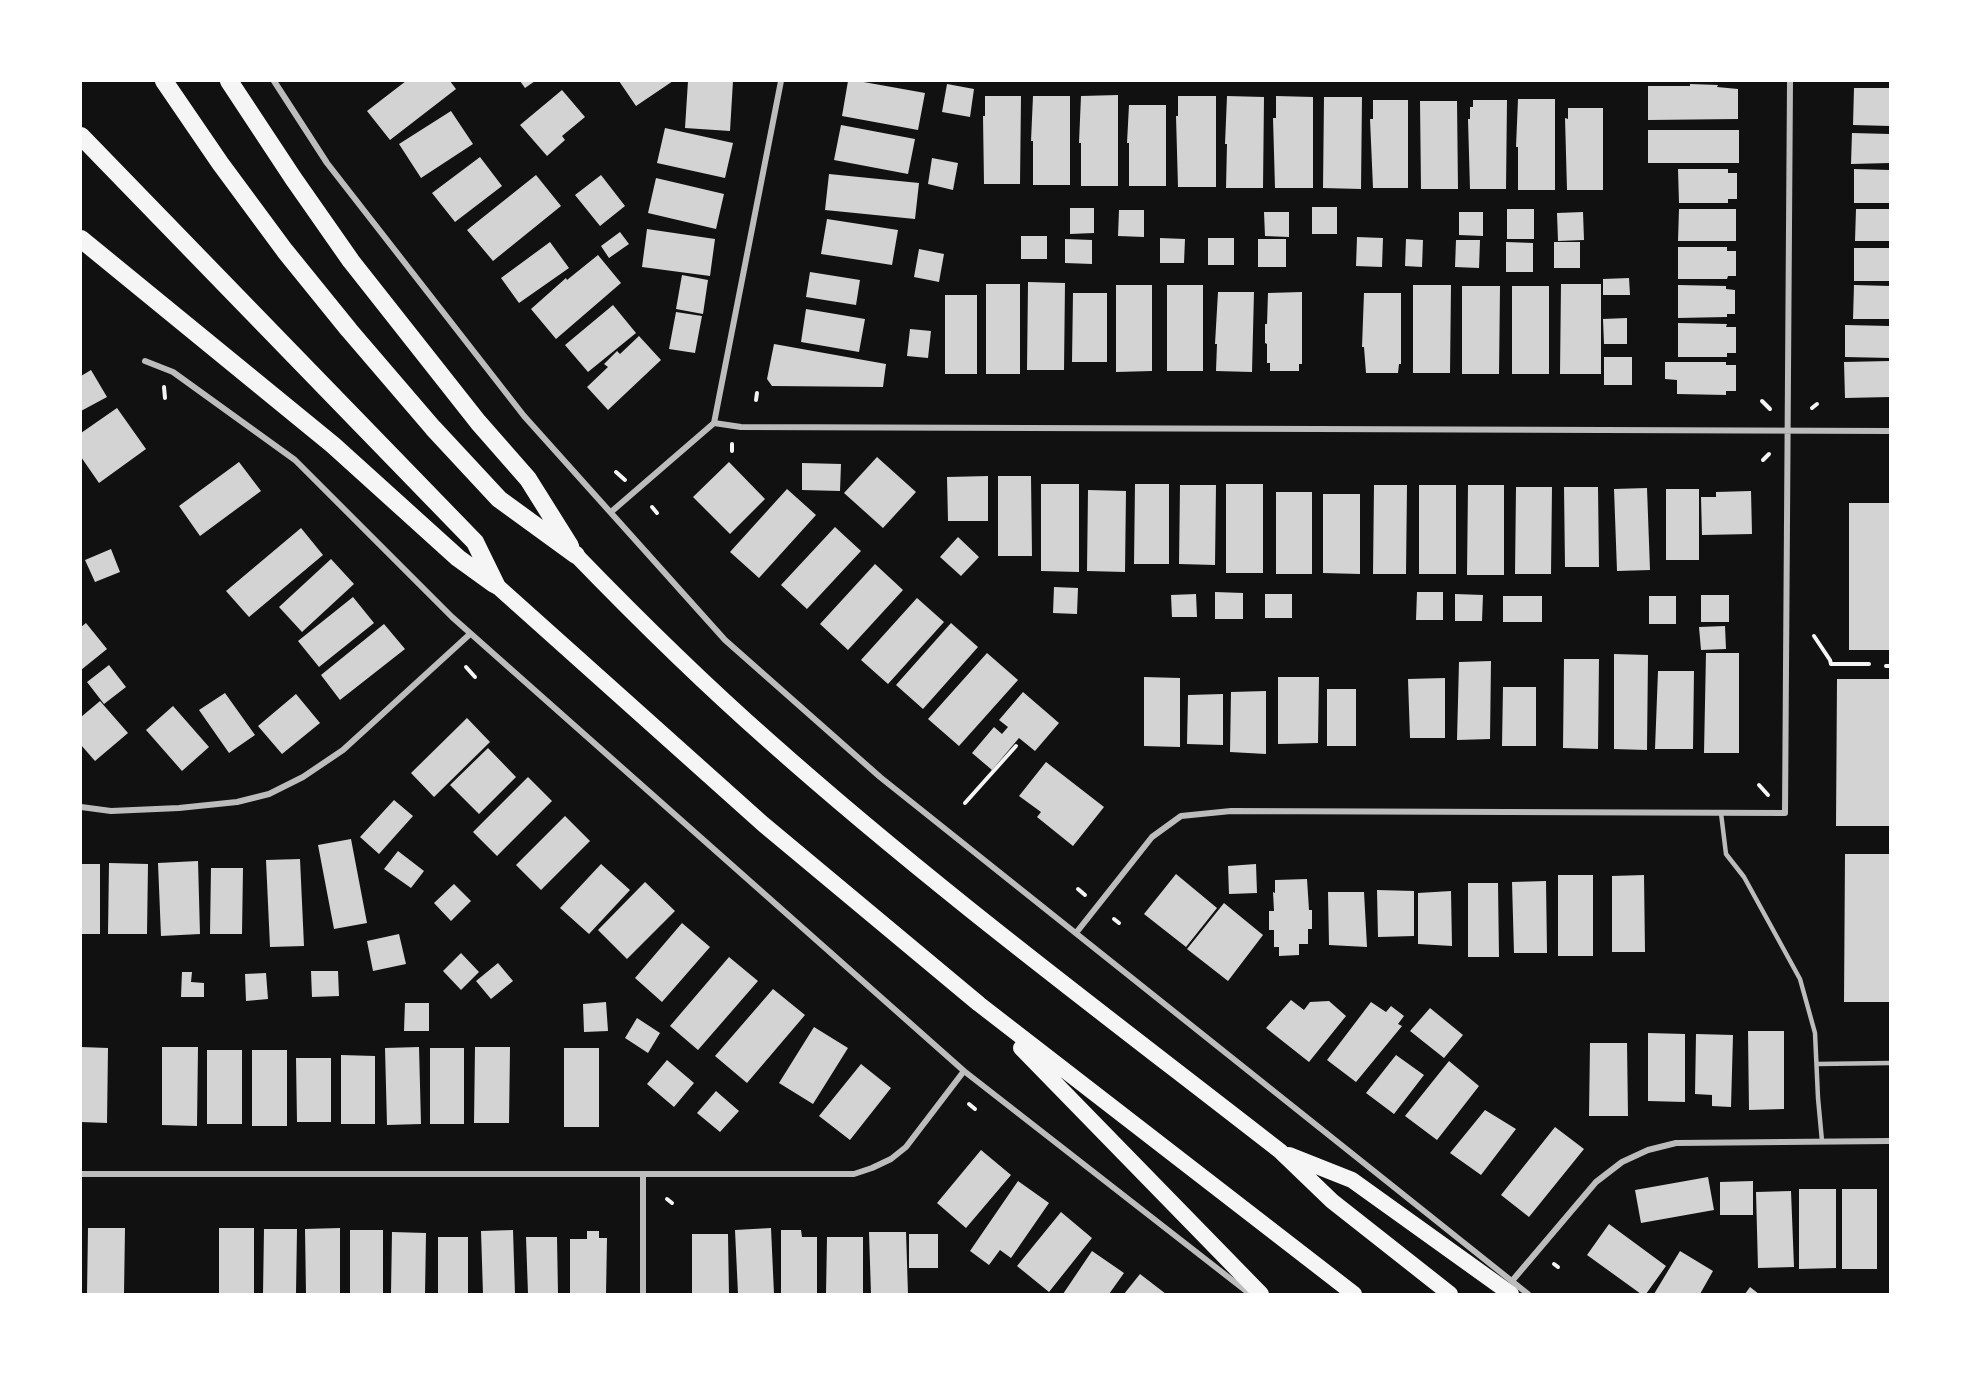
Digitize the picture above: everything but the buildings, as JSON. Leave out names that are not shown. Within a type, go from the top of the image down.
[{"type":"highway","points":[[164,81],[220,163],[285,251],[433,428],[498,499],[576,555],[692,670],[771,743],[858,816],[960,901],[1280,1151],[1332,1201],[1450,1294]]},
{"type":"highway","points":[[229,81],[351,261],[459,398],[528,479],[576,555]]},
{"type":"highway","points":[[81,136],[475,542],[496,585]]},
{"type":"highway","points":[[81,239],[333,445],[458,558],[496,585],[763,824],[979,1004],[1354,1294]]},
{"type":"highway","points":[[979,1004],[1261,1294]]},
{"type":"highway","points":[[1280,1151],[1352,1180],[1512,1288]]},
{"type":"street","points":[[274,81],[327,163],[509,398],[725,640],[880,777],[1076,933],[1512,1288],[1528,1294]]},
{"type":"street","points":[[611,512],[714,423],[781,81]]},
{"type":"street","points":[[1076,933],[1152,837],[1181,816],[1232,811],[1785,813],[1790,81]]},
{"type":"street","points":[[145,361],[172,372],[295,460],[470,634],[964,1071],[1250,1294]]},
{"type":"street","points":[[714,423],[741,427],[1890,431]]},
{"type":"street","points":[[81,807],[111,811],[179,808],[237,802],[268,794],[303,777],[343,750],[470,634]]},
{"type":"street","points":[[81,1174],[854,1174],[891,1159],[906,1147],[964,1071]]},
{"type":"street","points":[[1512,1288],[1596,1182],[1622,1162],[1648,1150],[1676,1143],[1890,1141]]},
{"type":"street","points":[[643,1174],[643,1294]]},
{"type":"lane","points":[[1720,813],[1726,854],[1744,877],[1800,979],[1815,1033],[1822,1141]]},
{"type":"lane","points":[[1817,1064],[1890,1063]]},
{"type":"path","points":[[756,400],[757,393]]},
{"type":"path","points":[[1762,401],[1770,409]]},
{"type":"path","points":[[1812,408],[1817,404]]},
{"type":"path","points":[[732,444],[732,451]]},
{"type":"path","points":[[1763,459],[1769,454]]},
{"type":"path","points":[[616,472],[626,481]]},
{"type":"path","points":[[652,507],[657,513]]},
{"type":"path","points":[[1814,636],[1830,660],[1830,664],[1869,664]]},
{"type":"path","points":[[466,668],[475,677]]},
{"type":"path","points":[[965,803],[1016,746]]},
{"type":"path","points":[[1078,889],[1085,896]]},
{"type":"path","points":[[1114,919],[1119,923]]},
{"type":"path","points":[[969,1104],[975,1109]]},
{"type":"path","points":[[667,1200],[672,1203]]}]
